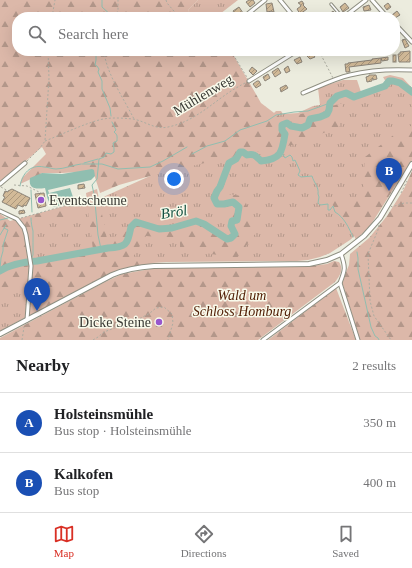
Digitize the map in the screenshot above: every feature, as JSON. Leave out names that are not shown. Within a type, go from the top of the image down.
[{"type":"main road","points":[[0,334],[122,270],[154,266],[309,264],[327,260],[341,254],[364,236],[380,218],[412,164]]},
{"type":"street","points":[[250,12],[265,0]]},
{"type":"street","points":[[280,0],[290,12]]},
{"type":"street","points":[[350,12],[366,0]]},
{"type":"street","points":[[372,0],[383,12]]},
{"type":"street","points":[[400,29],[412,42]]},
{"type":"street","name":"Mühlenweg","points":[[249,81],[289,56]]},
{"type":"street","points":[[303,94],[349,75],[382,70],[412,70]]},
{"type":"street","points":[[0,185],[25,163]]},
{"type":"street","points":[[0,211],[17,219],[24,228],[26,235],[31,266],[27,320]]},
{"type":"street","points":[[263,340],[340,283],[345,270],[341,254]]},
{"type":"street","points":[[340,283],[358,340]]},
{"type":"lane","points":[[332,4],[339,12]]},
{"type":"path","points":[[53,12],[55,0]]},
{"type":"path","points":[[117,12],[118,0]]},
{"type":"path","points":[[166,0],[174,12]]},
{"type":"path","points":[[25,163],[45,141],[49,78],[48,56]]},
{"type":"path","points":[[104,56],[108,69],[134,120]]},
{"type":"path","points":[[235,56],[249,81]]},
{"type":"path","points":[[321,56],[334,80]]},
{"type":"path","name":"Mühlenweg","points":[[45,141],[100,120],[116,118],[134,120],[157,127],[166,127],[183,123],[204,111],[231,91],[249,81]]},
{"type":"path","points":[[401,193],[409,177]]},
{"type":"path","points":[[0,185],[8,191]]},
{"type":"path","points":[[14,185],[27,186],[41,193]]},
{"type":"path","points":[[17,219],[93,198]]},
{"type":"path","points":[[388,204],[392,206],[412,203]]},
{"type":"path","points":[[380,218],[378,230],[368,254],[370,301],[374,316],[391,340]]},
{"type":"path","points":[[93,340],[98,338],[104,332],[141,318],[156,308],[164,307],[172,314],[173,322],[168,340]]},
{"type":"path","points":[[22,340],[24,326]]},
{"type":"green space","points":[[0,0],[198,0],[188,10],[189,12],[12,12],[12,56],[234,56],[261,103],[282,119],[343,103],[339,127],[292,145],[235,156],[157,174],[119,185],[100,193],[93,171],[42,173],[20,184],[22,178],[46,154],[42,147],[0,183]]},
{"type":"green space","points":[[198,0],[238,0],[222,12],[189,12],[188,10]]},
{"type":"green space","points":[[390,75],[403,78],[412,88],[412,149],[362,229],[350,240],[330,253],[308,260],[166,262],[138,264],[102,276],[0,331],[0,214],[11,222],[101,198],[150,176],[179,160],[272,115],[276,111],[281,111],[283,114],[298,113],[313,106],[320,105],[318,88],[343,80],[357,80],[361,92],[373,89],[386,82],[383,77]]},
{"type":"green space","points":[[412,126],[412,160],[370,226],[356,240],[348,223],[329,201],[363,198],[365,157],[404,127]]},
{"type":"green space","points":[[412,171],[412,340],[360,340],[342,282],[349,265],[350,254],[369,238],[387,216],[404,189]]},
{"type":"green space","points":[[97,189],[107,239],[124,234],[130,224],[166,226],[197,219],[234,238],[215,193],[244,196],[255,234],[237,258],[180,249],[180,239],[146,236],[133,257],[153,264],[121,270],[99,279],[30,316],[34,265],[93,250],[86,193]]},
{"type":"green space","points":[[76,203],[75,212],[71,216],[56,221],[48,220],[34,226],[34,253],[28,264],[26,277],[12,285],[0,298],[0,214],[10,221]]},
{"type":"green space","name":"Wald um Schloss Homburg","points":[[334,261],[339,262],[341,267],[340,275],[335,282],[258,340],[0,340],[0,338],[122,274],[156,268],[311,266],[327,264]]},
{"type":"green space","points":[[336,288],[356,340],[268,340]]},
{"type":"water","points":[[92,169],[94,170],[95,176],[91,180],[48,190],[49,193],[70,188],[73,202],[54,207],[49,201],[45,188],[34,188],[30,185],[30,178],[42,173],[62,174]]},
{"type":"building","points":[[253,0],[255,3],[250,7],[246,2]]},
{"type":"building","points":[[302,1],[304,4],[303,5],[307,9],[303,12],[299,12],[297,9],[301,6],[298,3]]},
{"type":"building","points":[[272,3],[274,12],[267,12],[266,4]]},
{"type":"building","points":[[345,3],[349,8],[343,12],[340,7]]},
{"type":"building","points":[[388,3],[391,7],[387,10],[384,6]]},
{"type":"building","points":[[369,5],[371,10],[364,11],[363,7]]},
{"type":"building","points":[[239,7],[242,12],[234,12]]},
{"type":"building","points":[[405,39],[409,46],[405,48],[402,40]]},
{"type":"building","points":[[410,51],[410,62],[399,62],[398,56],[400,56],[400,52]]},
{"type":"building","points":[[307,56],[315,57],[310,59]]},
{"type":"building","points":[[393,56],[396,56],[396,62],[393,62]]},
{"type":"building","points":[[300,57],[302,62],[297,64],[294,60]]},
{"type":"building","points":[[388,57],[388,60],[382,61],[381,58]]},
{"type":"building","points":[[381,58],[381,63],[349,67],[350,72],[346,72],[345,64]]},
{"type":"building","points":[[288,66],[290,71],[286,73],[284,69]]},
{"type":"building","points":[[252,67],[257,71],[253,75],[249,71]]},
{"type":"building","points":[[278,68],[281,73],[275,77],[272,72]]},
{"type":"building","points":[[268,74],[270,78],[265,81],[263,77]]},
{"type":"building","points":[[369,75],[376,75],[377,79],[373,80],[373,78],[372,81],[367,82],[366,77]]},
{"type":"building","points":[[259,81],[261,85],[256,88],[253,84]]},
{"type":"building","points":[[286,85],[288,88],[281,92],[280,88]]},
{"type":"building","points":[[84,184],[85,188],[78,189],[78,185]]},
{"type":"building","points":[[12,189],[30,198],[26,206],[24,205],[23,207],[18,205],[16,209],[2,202],[5,197],[3,196],[5,191],[8,192]]},
{"type":"building","name":"Eventscheune","points":[[44,193],[46,206],[38,208],[35,194]]},
{"type":"building","points":[[24,210],[25,213],[19,214],[19,211]]},
{"type":"waterway","points":[[102,0],[102,7],[108,12]]},
{"type":"waterway","points":[[96,56],[95,65],[99,69],[98,72],[102,81],[102,89],[110,108],[111,116]]},
{"type":"waterway","name":"Bröl","points":[[0,271],[18,264],[119,247],[126,244],[131,227],[136,222],[159,229],[172,228],[196,221],[204,224],[227,239],[231,238],[235,234],[231,226],[232,221],[237,220],[239,207],[233,202],[217,204],[214,198],[229,163],[236,159],[240,152],[247,155],[249,154],[256,156],[261,161],[277,157],[284,141],[285,134],[282,130],[282,125],[287,123],[291,126],[302,128],[308,125],[310,119],[327,114],[330,103],[337,96],[346,93],[354,97],[385,86],[389,81],[400,83],[412,92]]},
{"type":"waterway","points":[[192,154],[207,146],[225,141],[240,130],[267,121],[276,115],[308,111],[330,103]]},
{"type":"waterway","points":[[94,194],[92,185],[97,179],[99,159],[104,157],[106,153],[111,154],[114,152],[113,143],[117,141],[117,135],[114,132],[116,130],[112,122]]},
{"type":"waterway","points":[[82,164],[102,164],[118,169],[150,167],[187,147]]},
{"type":"waterway","points":[[281,151],[285,158],[290,155],[293,161],[295,160],[300,171],[298,175],[301,177],[312,176],[318,189],[318,203],[320,205],[328,204],[328,210],[330,210],[333,206],[335,212],[346,223],[353,237]]},
{"type":"waterway","points":[[84,163],[98,159]]},
{"type":"waterway","points":[[20,186],[25,174],[35,167],[39,166],[59,169],[81,164]]},
{"type":"waterway","points":[[31,190],[32,212]]},
{"type":"waterway","points":[[95,202],[98,235],[101,249]]},
{"type":"waterway","points":[[0,220],[8,218]]},
{"type":"waterway","points":[[31,218],[33,231],[32,261]]},
{"type":"waterway","points":[[0,235],[6,225]]},
{"type":"waterway","points":[[0,269],[3,245],[8,230],[4,228]]},
{"type":"waterway","points":[[357,252],[358,269],[371,327],[375,336],[379,340]]},
{"type":"place","name":"Kalkofen","points":[[389,191]]},
{"type":"place","name":"Eventscheune","points":[[41,200]]},
{"type":"place","name":"Holsteinsmühle","points":[[37,311]]},
{"type":"place","name":"Dicke Steine","points":[[159,322]]}]
